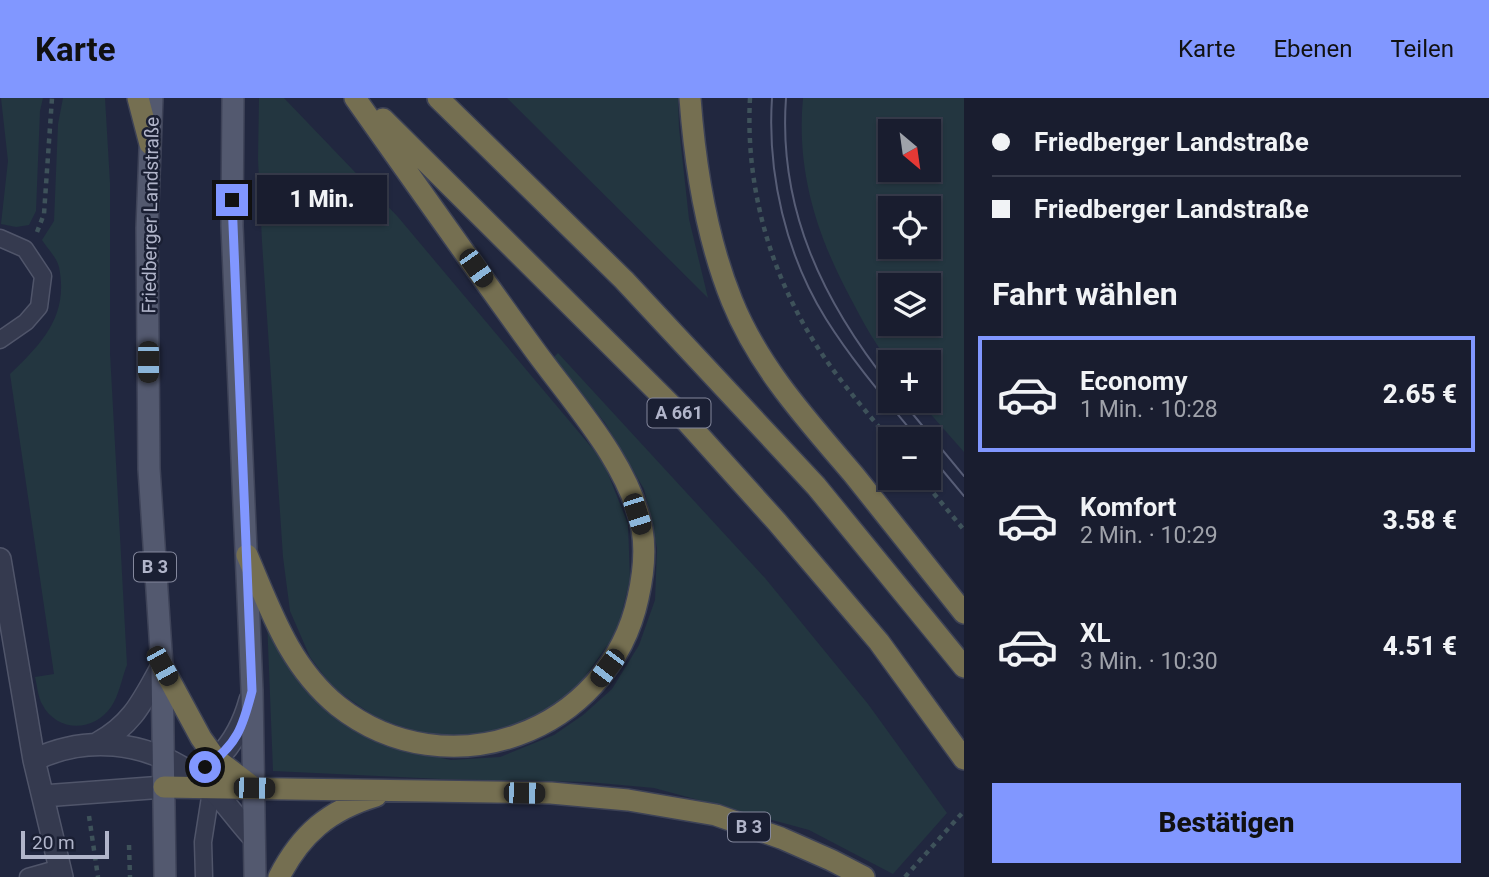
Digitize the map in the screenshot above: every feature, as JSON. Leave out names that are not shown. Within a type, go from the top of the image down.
[{"type":"highway","points":[[138,98],[150,144]]},
{"type":"highway","points":[[247,555],[280,632],[297,663],[318,687],[366,725],[419,744],[448,746],[494,743],[544,724],[566,710],[599,680],[616,657],[635,615],[645,555],[642,528],[619,471],[583,413],[355,98]]},
{"type":"highway","name":"A 661","points":[[361,98],[678,412],[777,522],[879,642],[964,759]]},
{"type":"highway","name":"A 661","points":[[438,98],[624,280],[816,486],[964,667]]},
{"type":"highway","points":[[690,98],[700,187],[719,263],[732,302],[751,340],[779,386],[964,613]]},
{"type":"highway","points":[[700,187],[703,98]]},
{"type":"highway","name":"B 3","points":[[162,666],[201,738],[216,759],[254,788]]},
{"type":"highway","points":[[164,787],[394,791]]},
{"type":"highway","points":[[279,877],[295,850],[320,822],[342,808],[394,791]]},
{"type":"highway","name":"B 3","points":[[394,791],[551,793],[628,800],[716,815],[781,838],[864,877]]},
{"type":"main road","name":"Friedberger Landstraße","points":[[152,98],[147,228],[149,469],[162,666],[165,877]]},
{"type":"main road","points":[[233,98],[232,226],[252,691],[255,877]]},
{"type":"street","points":[[0,559],[34,761],[61,873]]},
{"type":"street","points":[[98,743],[114,735],[131,718],[162,666]]},
{"type":"street","points":[[43,796],[164,787],[193,775],[216,759],[235,738],[243,724],[252,691]]},
{"type":"street","points":[[34,761],[54,750],[98,743],[126,746],[164,757],[212,788],[254,838]]},
{"type":"lane","points":[[0,238],[25,249],[43,276],[39,307],[26,322],[0,340]]},
{"type":"lane","points":[[204,877],[203,842],[216,759]]},
{"type":"lane","points":[[28,877],[61,873]]},
{"type":"path","points":[[25,249],[39,228],[44,214],[52,98]]},
{"type":"path","points":[[750,98],[755,188],[762,222],[782,281],[805,328],[824,358],[880,427]]},
{"type":"path","points":[[931,490],[964,530]]},
{"type":"path","points":[[905,877],[964,811]]},
{"type":"path","points":[[92,825],[98,877]]},
{"type":"path","points":[[129,845],[130,877]]},
{"type":"shaded area","points":[[1,98],[43,98],[40,111],[36,211],[29,225],[16,227],[1,224],[8,161]]},
{"type":"shaded area","points":[[63,98],[105,98],[110,183],[110,353],[127,665],[111,707],[95,721],[76,726],[57,720],[49,713],[41,701],[35,677],[54,674],[10,374],[42,339],[56,314],[60,300],[59,267],[42,240],[54,221],[58,124]]},
{"type":"shaded area","points":[[259,98],[284,98],[398,217],[603,461],[628,524],[630,579],[617,632],[579,685],[555,705],[521,723],[471,737],[429,736],[377,718],[333,688],[310,657],[290,611],[283,557],[262,242],[258,159]]},
{"type":"shaded area","points":[[507,98],[678,98],[689,219],[708,298]]},
{"type":"shaded area","points":[[803,98],[964,98],[964,452],[930,413],[941,413],[941,350],[880,349],[828,251],[812,202],[803,151]]},
{"type":"shaded area","points":[[558,353],[765,578],[868,704],[947,813],[893,874],[809,830],[654,788],[588,782],[441,779],[273,771],[267,619],[299,680],[342,723],[386,746],[451,760],[500,757],[554,735],[583,715],[612,689],[639,645],[655,600],[657,548],[644,489],[605,423],[553,358]]},
{"type":"tram line","points":[[772,98],[771,127],[776,184],[782,213],[800,268],[836,335],[908,427]]},
{"type":"tram line","points":[[786,98],[785,139],[789,178],[810,252],[845,322],[878,370]]},
{"type":"tram line","points":[[912,413],[964,476]]},
{"type":"tram line","points":[[941,468],[964,496]]},
{"type":"route","points":[[205,767],[228,748],[235,738],[243,724],[252,691],[232,200]]}]
